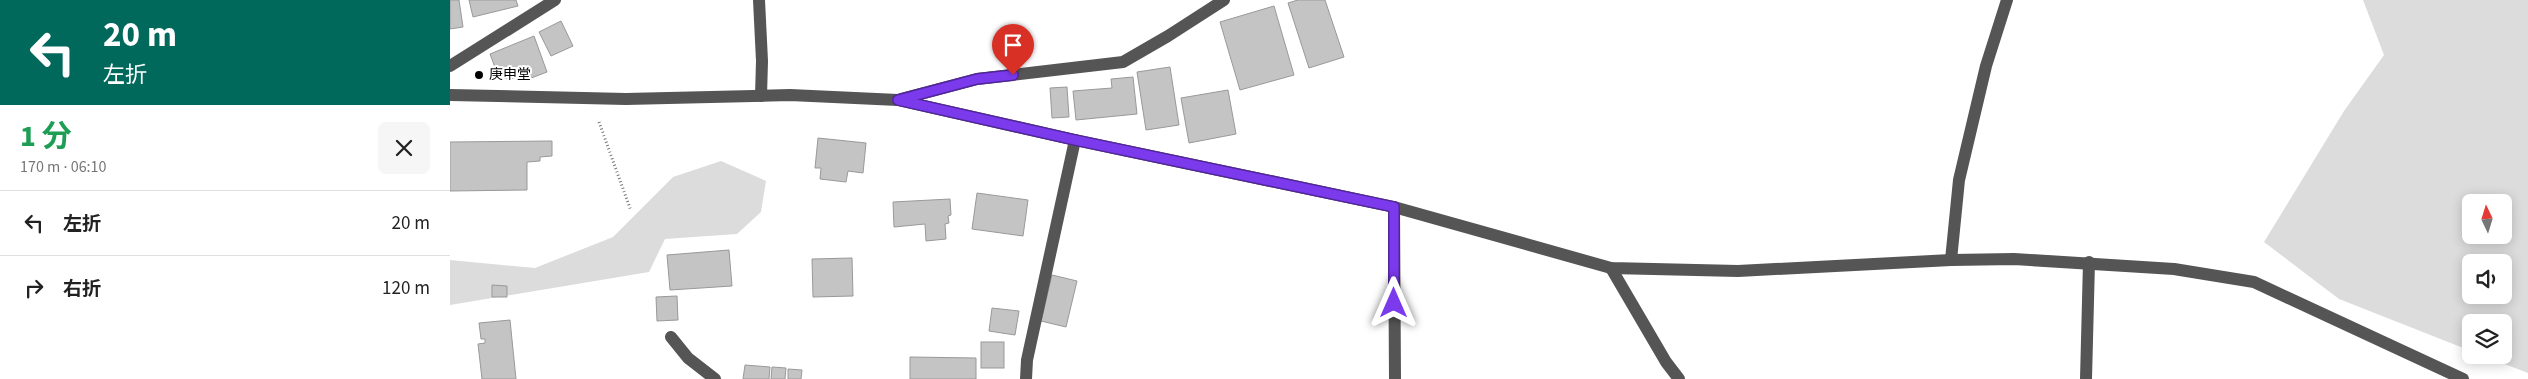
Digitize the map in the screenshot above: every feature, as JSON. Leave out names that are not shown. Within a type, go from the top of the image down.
[{"type":"street","points":[[450,66],[555,0]]},
{"type":"street","points":[[759,0],[762,61],[761,96]]},
{"type":"street","points":[[898,100],[977,79],[1123,62],[1224,0]]},
{"type":"street","points":[[1951,260],[1959,180],[1986,66],[2007,0]]},
{"type":"street","points":[[450,95],[626,99],[761,96],[898,100],[1075,140],[1394,207],[1611,268],[1738,271],[1951,260],[2014,259],[2089,262],[2174,269],[2254,282],[2463,379]]},
{"type":"street","points":[[1026,379],[1027,360],[1075,140]]},
{"type":"street","points":[[1394,207],[1395,379]]},
{"type":"street","points":[[2086,379],[2089,262]]},
{"type":"street","points":[[1611,268],[1678,379]]},
{"type":"street","points":[[671,337],[688,358],[715,379]]},
{"type":"street","points":[[1665,379],[1666,362]]},
{"type":"path","points":[[599,122],[631,211]]},
{"type":"shaded area","points":[[2363,0],[2528,0],[2528,373],[2504,364],[2512,364],[2512,314],[2462,314],[2462,347],[2339,299],[2264,242],[2344,111],[2384,55]]},
{"type":"shaded area","points":[[721,161],[766,181],[761,212],[737,234],[665,239],[649,272],[450,305],[450,260],[535,268],[613,237],[673,177]]},
{"type":"building","points":[[450,0],[459,0],[463,27],[450,29]]},
{"type":"building","points":[[469,0],[516,0],[518,6],[473,17]]},
{"type":"building","points":[[1298,0],[1325,0],[1344,57],[1309,68],[1288,3]]},
{"type":"building","points":[[1274,6],[1294,75],[1240,90],[1220,22]]},
{"type":"building","points":[[561,21],[573,46],[551,56],[539,32]]},
{"type":"building","points":[[534,36],[547,72],[526,80],[524,74],[511,79],[499,78],[490,54]]},
{"type":"building","points":[[1170,67],[1179,125],[1146,130],[1137,72]]},
{"type":"building","points":[[1133,77],[1137,114],[1076,120],[1073,91],[1112,88],[1111,79]]},
{"type":"building","points":[[1067,87],[1069,117],[1052,118],[1050,88]]},
{"type":"building","points":[[1228,90],[1236,134],[1189,143],[1181,98]]},
{"type":"building","points":[[818,138],[866,143],[863,173],[848,171],[846,182],[820,179],[821,168],[815,168]]},
{"type":"building","points":[[552,141],[552,156],[540,157],[540,161],[527,162],[527,190],[450,191],[450,142]]},
{"type":"building","points":[[977,193],[1028,200],[1023,236],[972,229]]},
{"type":"building","points":[[950,199],[951,215],[948,216],[949,223],[945,224],[946,239],[926,241],[925,224],[894,227],[893,202]]},
{"type":"building","points":[[729,250],[732,286],[670,290],[667,255]]},
{"type":"building","points":[[852,258],[853,296],[813,297],[812,259]]},
{"type":"building","points":[[1052,275],[1077,281],[1066,327],[1041,321]]},
{"type":"building","points":[[492,285],[507,286],[507,297],[492,297]]},
{"type":"building","points":[[677,296],[678,320],[657,321],[656,297]]},
{"type":"building","points":[[992,308],[1019,311],[1015,335],[989,331]]},
{"type":"building","points":[[510,320],[516,379],[482,379],[478,344],[485,343],[485,339],[481,339],[479,323]]},
{"type":"building","points":[[981,342],[1004,342],[1004,368],[981,368]]},
{"type":"building","points":[[910,357],[976,358],[976,379],[910,379]]},
{"type":"building","points":[[745,365],[770,367],[769,379],[743,379]]},
{"type":"building","points":[[772,367],[786,368],[785,379],[771,379]]},
{"type":"building","points":[[788,369],[802,370],[801,379],[788,379]]},
{"type":"place","name":"庚申堂","points":[[479,75]]},
{"type":"route","points":[[1013,75],[977,79],[898,100],[1075,140],[1394,207],[1394,303]]}]
